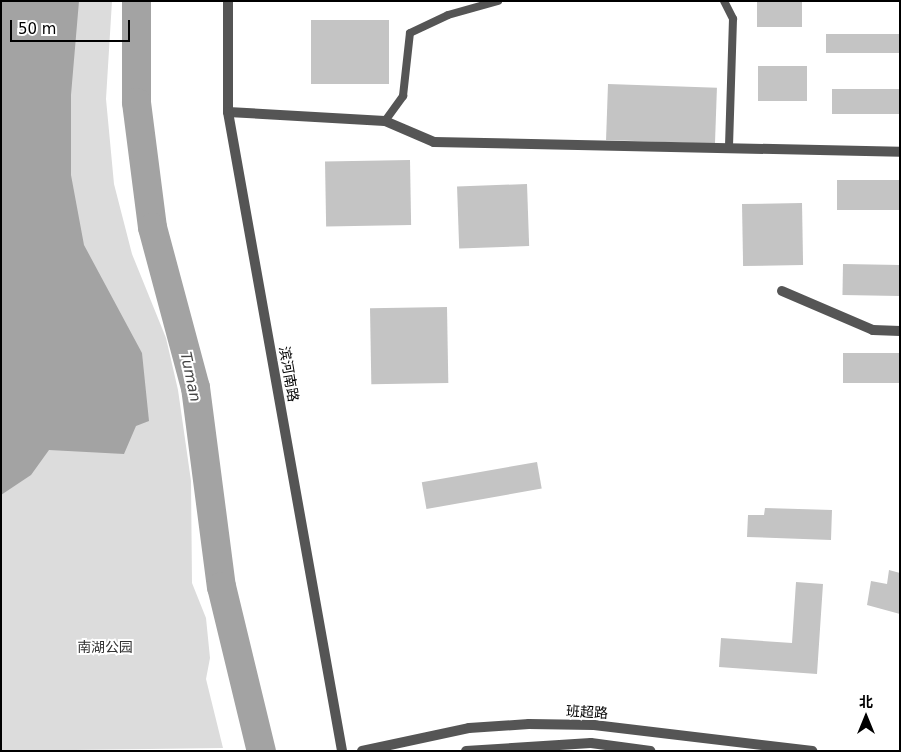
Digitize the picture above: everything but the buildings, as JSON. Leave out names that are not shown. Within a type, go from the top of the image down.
[{"type":"street","name":"滨河南路","points":[[228,1],[228,112],[342,751]]},
{"type":"street","points":[[228,112],[385,121],[434,142],[900,152]]},
{"type":"street","points":[[782,291],[873,330],[900,331]]},
{"type":"street","name":"班超路","points":[[362,751],[469,728],[538,724],[594,725],[812,751]]},
{"type":"street","points":[[466,751],[591,743],[650,751]]},
{"type":"lane","points":[[385,121],[403,96],[410,33],[448,14],[498,1]]},
{"type":"lane","points":[[724,1],[733,19],[729,149]]},
{"type":"green space","name":"南湖公园","points":[[1,1],[112,1],[106,99],[114,184],[132,254],[166,338],[178,390],[191,481],[192,583],[206,618],[210,658],[206,679],[223,748],[1,751]]},
{"type":"shaded area","points":[[1,1],[79,1],[71,95],[71,175],[84,245],[142,353],[149,421],[136,426],[124,454],[49,450],[31,475],[1,495]]},
{"type":"waterway","name":"Tuman","points":[[136,1],[136,102],[152,227],[195,387],[221,586],[261,751]]}]
